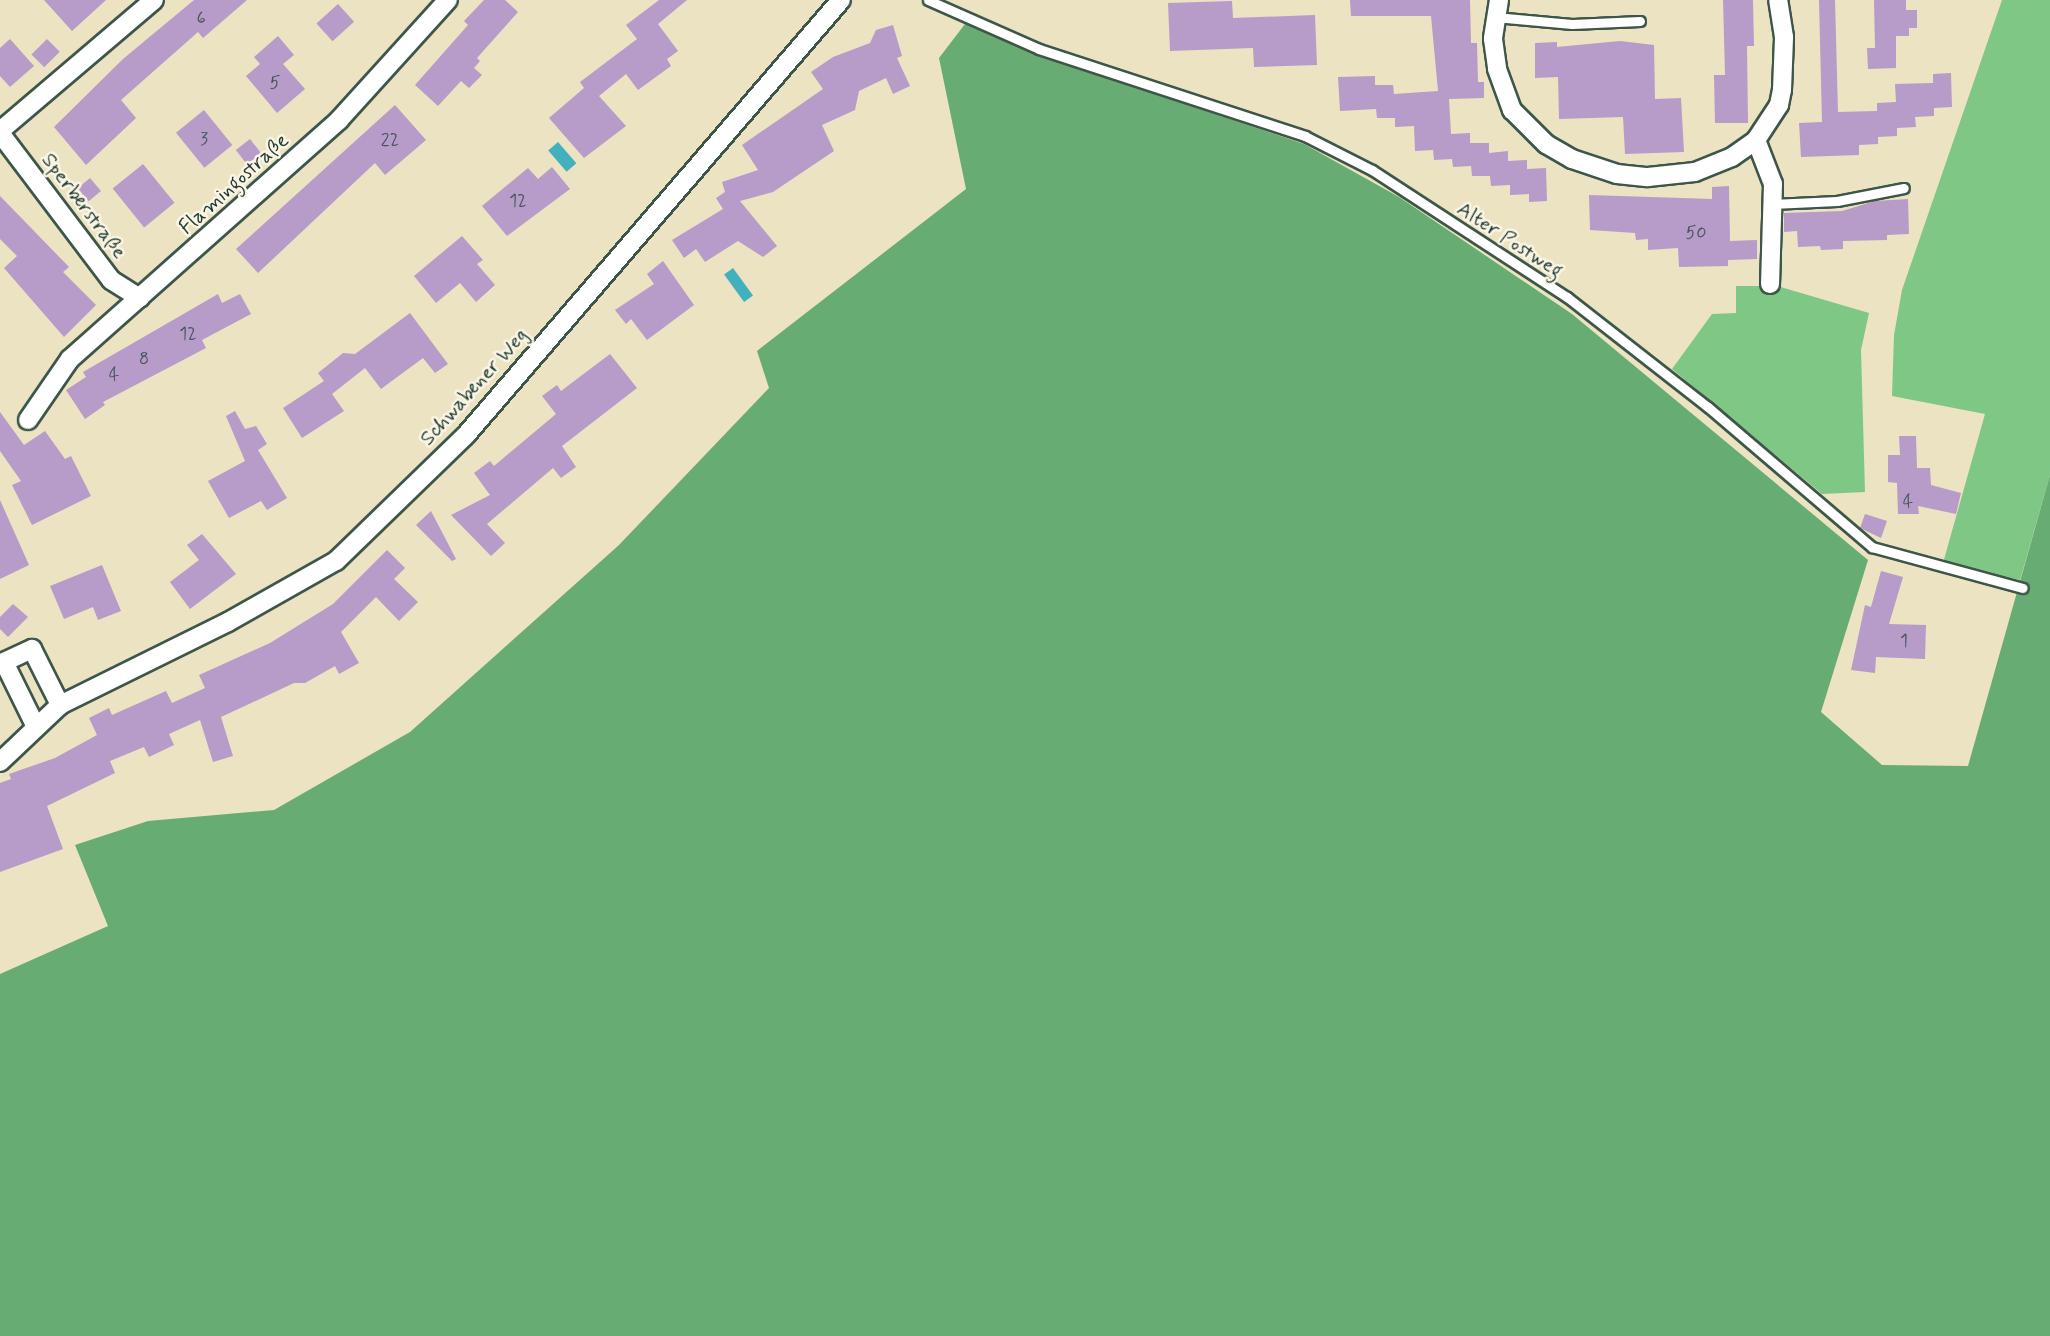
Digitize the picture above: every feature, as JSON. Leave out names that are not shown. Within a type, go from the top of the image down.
[{"type":"street","points":[[0,132],[154,0]]},
{"type":"street","name":"Flamingostraße","points":[[29,420],[43,395],[70,359],[339,120],[448,0]]},
{"type":"street","name":"Schwabener Weg","points":[[0,762],[60,705],[228,622],[335,561],[466,435],[841,0]]},
{"type":"street","points":[[1497,8],[1493,39],[1503,93],[1512,110],[1546,144],[1572,159],[1617,174],[1678,177],[1731,157],[1756,140],[1779,105],[1784,37],[1778,0]]},
{"type":"street","name":"Sperberstraße","points":[[0,132],[110,280],[140,298]]},
{"type":"street","points":[[1756,140],[1770,172],[1770,284]]},
{"type":"street","points":[[36,727],[4,662],[32,649],[60,705]]},
{"type":"lane","name":"Alter Postweg","points":[[928,0],[1083,65],[1305,136],[1372,170],[1567,297],[1708,407],[1872,547],[2023,588]]},
{"type":"lane","points":[[1497,8],[1572,24],[1640,21]]},
{"type":"lane","points":[[1772,204],[1837,201],[1904,188]]},
{"type":"green space","points":[[2002,0],[2050,0],[2050,475],[2020,580],[1943,563],[1985,414],[1892,396],[1894,335],[1902,290]]},
{"type":"green space","points":[[965,24],[1040,55],[1304,144],[1399,197],[1572,314],[1868,560],[1821,712],[1882,765],[1968,766],[2050,475],[2050,1336],[0,1336],[0,974],[108,926],[75,845],[148,821],[274,810],[410,732],[619,545],[769,388],[757,351],[966,189],[939,58]]},
{"type":"green space","points":[[1736,286],[1777,286],[1869,313],[1861,350],[1865,492],[1822,494],[1672,369],[1712,314],[1736,313]]},
{"type":"water","points":[[558,142],[576,163],[567,172],[548,151]]},
{"type":"water","points":[[733,268],[753,296],[744,302],[724,274]]},
{"type":"building","points":[[44,0],[106,0],[72,31]]},
{"type":"building","points":[[194,0],[247,0],[203,38],[198,32],[121,100],[136,118],[86,165],[54,127],[123,59]]},
{"type":"building","points":[[484,0],[505,0],[518,12],[477,58],[480,61],[474,68],[482,75],[469,88],[461,81],[438,106],[415,85],[468,25],[464,21]]},
{"type":"building","points":[[659,0],[687,0],[658,24],[678,51],[667,59],[671,66],[638,90],[626,74],[599,96],[626,126],[584,158],[549,118],[584,88],[580,82],[637,39],[626,25]]},
{"type":"building","points":[[1350,0],[1470,0],[1471,43],[1477,43],[1478,82],[1484,82],[1484,98],[1449,99],[1451,134],[1470,133],[1470,143],[1489,143],[1489,153],[1508,151],[1508,161],[1527,160],[1527,169],[1546,168],[1547,201],[1529,202],[1529,194],[1510,195],[1510,185],[1491,186],[1490,176],[1472,176],[1471,166],[1453,167],[1452,159],[1434,160],[1433,150],[1415,151],[1414,126],[1395,127],[1395,118],[1377,118],[1376,109],[1340,111],[1338,77],[1375,76],[1375,85],[1393,85],[1394,94],[1438,91],[1431,16],[1351,16]]},
{"type":"building","points":[[1723,0],[1753,0],[1754,46],[1747,46],[1748,123],[1715,123],[1714,75],[1725,75]]},
{"type":"building","points":[[1819,0],[1835,0],[1838,112],[1877,111],[1877,103],[1896,102],[1895,84],[1933,83],[1933,74],[1951,73],[1952,107],[1934,108],[1934,116],[1915,117],[1916,127],[1897,128],[1897,136],[1878,137],[1878,144],[1859,145],[1859,155],[1801,157],[1799,123],[1822,122]]},
{"type":"building","points":[[1874,0],[1906,0],[1906,10],[1917,10],[1917,28],[1909,28],[1909,36],[1896,36],[1896,68],[1868,69],[1867,48],[1875,48]]},
{"type":"building","points":[[1232,1],[1233,18],[1315,15],[1317,65],[1254,67],[1253,48],[1170,51],[1168,3]]},
{"type":"building","points":[[338,4],[354,22],[333,41],[316,23]]},
{"type":"building","points":[[893,25],[902,56],[897,58],[910,86],[893,94],[886,78],[859,91],[855,110],[822,125],[834,151],[773,192],[740,201],[777,246],[763,257],[738,241],[705,262],[696,249],[684,258],[672,240],[723,209],[716,198],[725,192],[722,182],[758,170],[742,145],[823,89],[811,72],[833,57],[870,43],[876,30]]},
{"type":"building","points":[[278,36],[294,55],[283,64],[305,89],[277,113],[246,76],[260,64],[254,57]]},
{"type":"building","points":[[10,39],[34,66],[10,87],[0,76],[0,48]]},
{"type":"building","points":[[47,39],[60,52],[44,67],[31,55]]},
{"type":"building","points":[[1620,41],[1654,45],[1655,99],[1681,98],[1684,152],[1625,154],[1623,117],[1559,119],[1558,77],[1535,78],[1535,43],[1557,42],[1557,47]]},
{"type":"building","points":[[395,105],[426,140],[385,175],[375,163],[258,273],[236,249]]},
{"type":"building","points":[[204,110],[232,145],[204,168],[176,133]]},
{"type":"building","points":[[250,139],[261,153],[247,164],[236,150]]},
{"type":"building","points":[[143,164],[174,203],[144,227],[113,189]]},
{"type":"building","points":[[552,167],[570,189],[507,236],[482,206],[528,168],[538,179]]},
{"type":"building","points":[[90,178],[101,191],[89,201],[78,188]]},
{"type":"building","points":[[1729,186],[1730,241],[1757,240],[1757,259],[1728,260],[1728,266],[1679,267],[1678,248],[1648,250],[1648,239],[1636,240],[1635,233],[1590,230],[1589,195],[1712,199],[1712,187]]},
{"type":"building","points":[[0,196],[69,267],[63,272],[96,305],[64,337],[4,268],[17,256],[0,239]]},
{"type":"building","points":[[1908,199],[1909,234],[1887,235],[1887,240],[1843,241],[1843,249],[1821,250],[1820,246],[1798,247],[1797,231],[1784,232],[1784,213],[1842,211],[1875,201]]},
{"type":"building","points":[[462,236],[483,260],[477,264],[495,285],[476,302],[460,283],[436,303],[414,276]]},
{"type":"building","points":[[663,261],[694,305],[647,340],[631,319],[626,324],[615,310],[654,284],[647,274]]},
{"type":"building","points":[[218,294],[222,303],[240,294],[251,314],[202,340],[206,348],[103,402],[105,405],[85,419],[66,390],[86,377],[83,372]]},
{"type":"building","points":[[410,313],[448,364],[435,373],[423,358],[381,389],[365,368],[332,394],[344,411],[302,438],[283,408],[324,381],[318,373],[343,353],[355,354]]},
{"type":"building","points":[[610,354],[637,388],[562,446],[576,467],[561,478],[553,468],[487,524],[505,543],[491,556],[451,515],[490,495],[474,473],[490,461],[494,466],[556,414],[542,396],[557,385],[561,391]]},
{"type":"building","points":[[235,411],[245,429],[256,426],[267,444],[258,450],[287,498],[267,510],[261,501],[229,518],[208,481],[245,461],[226,416]]},
{"type":"building","points":[[0,412],[24,445],[45,431],[65,459],[71,456],[91,496],[32,525],[12,485],[21,481],[0,451]]},
{"type":"building","points":[[1899,436],[1916,436],[1917,468],[1930,468],[1931,485],[1961,493],[1956,514],[1918,506],[1919,514],[1898,514],[1897,483],[1888,482],[1888,455],[1900,455]]},
{"type":"building","points":[[0,500],[29,565],[0,579]]},
{"type":"building","points":[[431,511],[456,559],[452,561],[416,525]]},
{"type":"building","points":[[1865,514],[1887,521],[1881,538],[1860,528]]},
{"type":"building","points":[[202,534],[236,574],[190,609],[170,582],[199,560],[187,545]]},
{"type":"building","points":[[387,550],[405,568],[394,579],[418,602],[399,621],[376,597],[341,632],[359,663],[339,674],[335,666],[305,683],[294,683],[221,717],[233,756],[213,762],[200,720],[169,734],[174,745],[149,757],[144,747],[110,761],[115,773],[47,806],[63,849],[0,872],[0,783],[11,779],[9,774],[55,758],[97,735],[89,718],[109,708],[112,715],[166,691],[172,703],[205,688],[199,675],[270,643],[333,604]]},
{"type":"building","points":[[102,565],[121,611],[98,620],[93,607],[64,619],[50,586]]},
{"type":"building","points":[[1881,571],[1903,577],[1889,624],[1926,625],[1925,659],[1876,657],[1875,673],[1851,670],[1865,605],[1871,607]]},
{"type":"building","points":[[13,604],[28,617],[8,637],[0,629],[0,617]]}]
